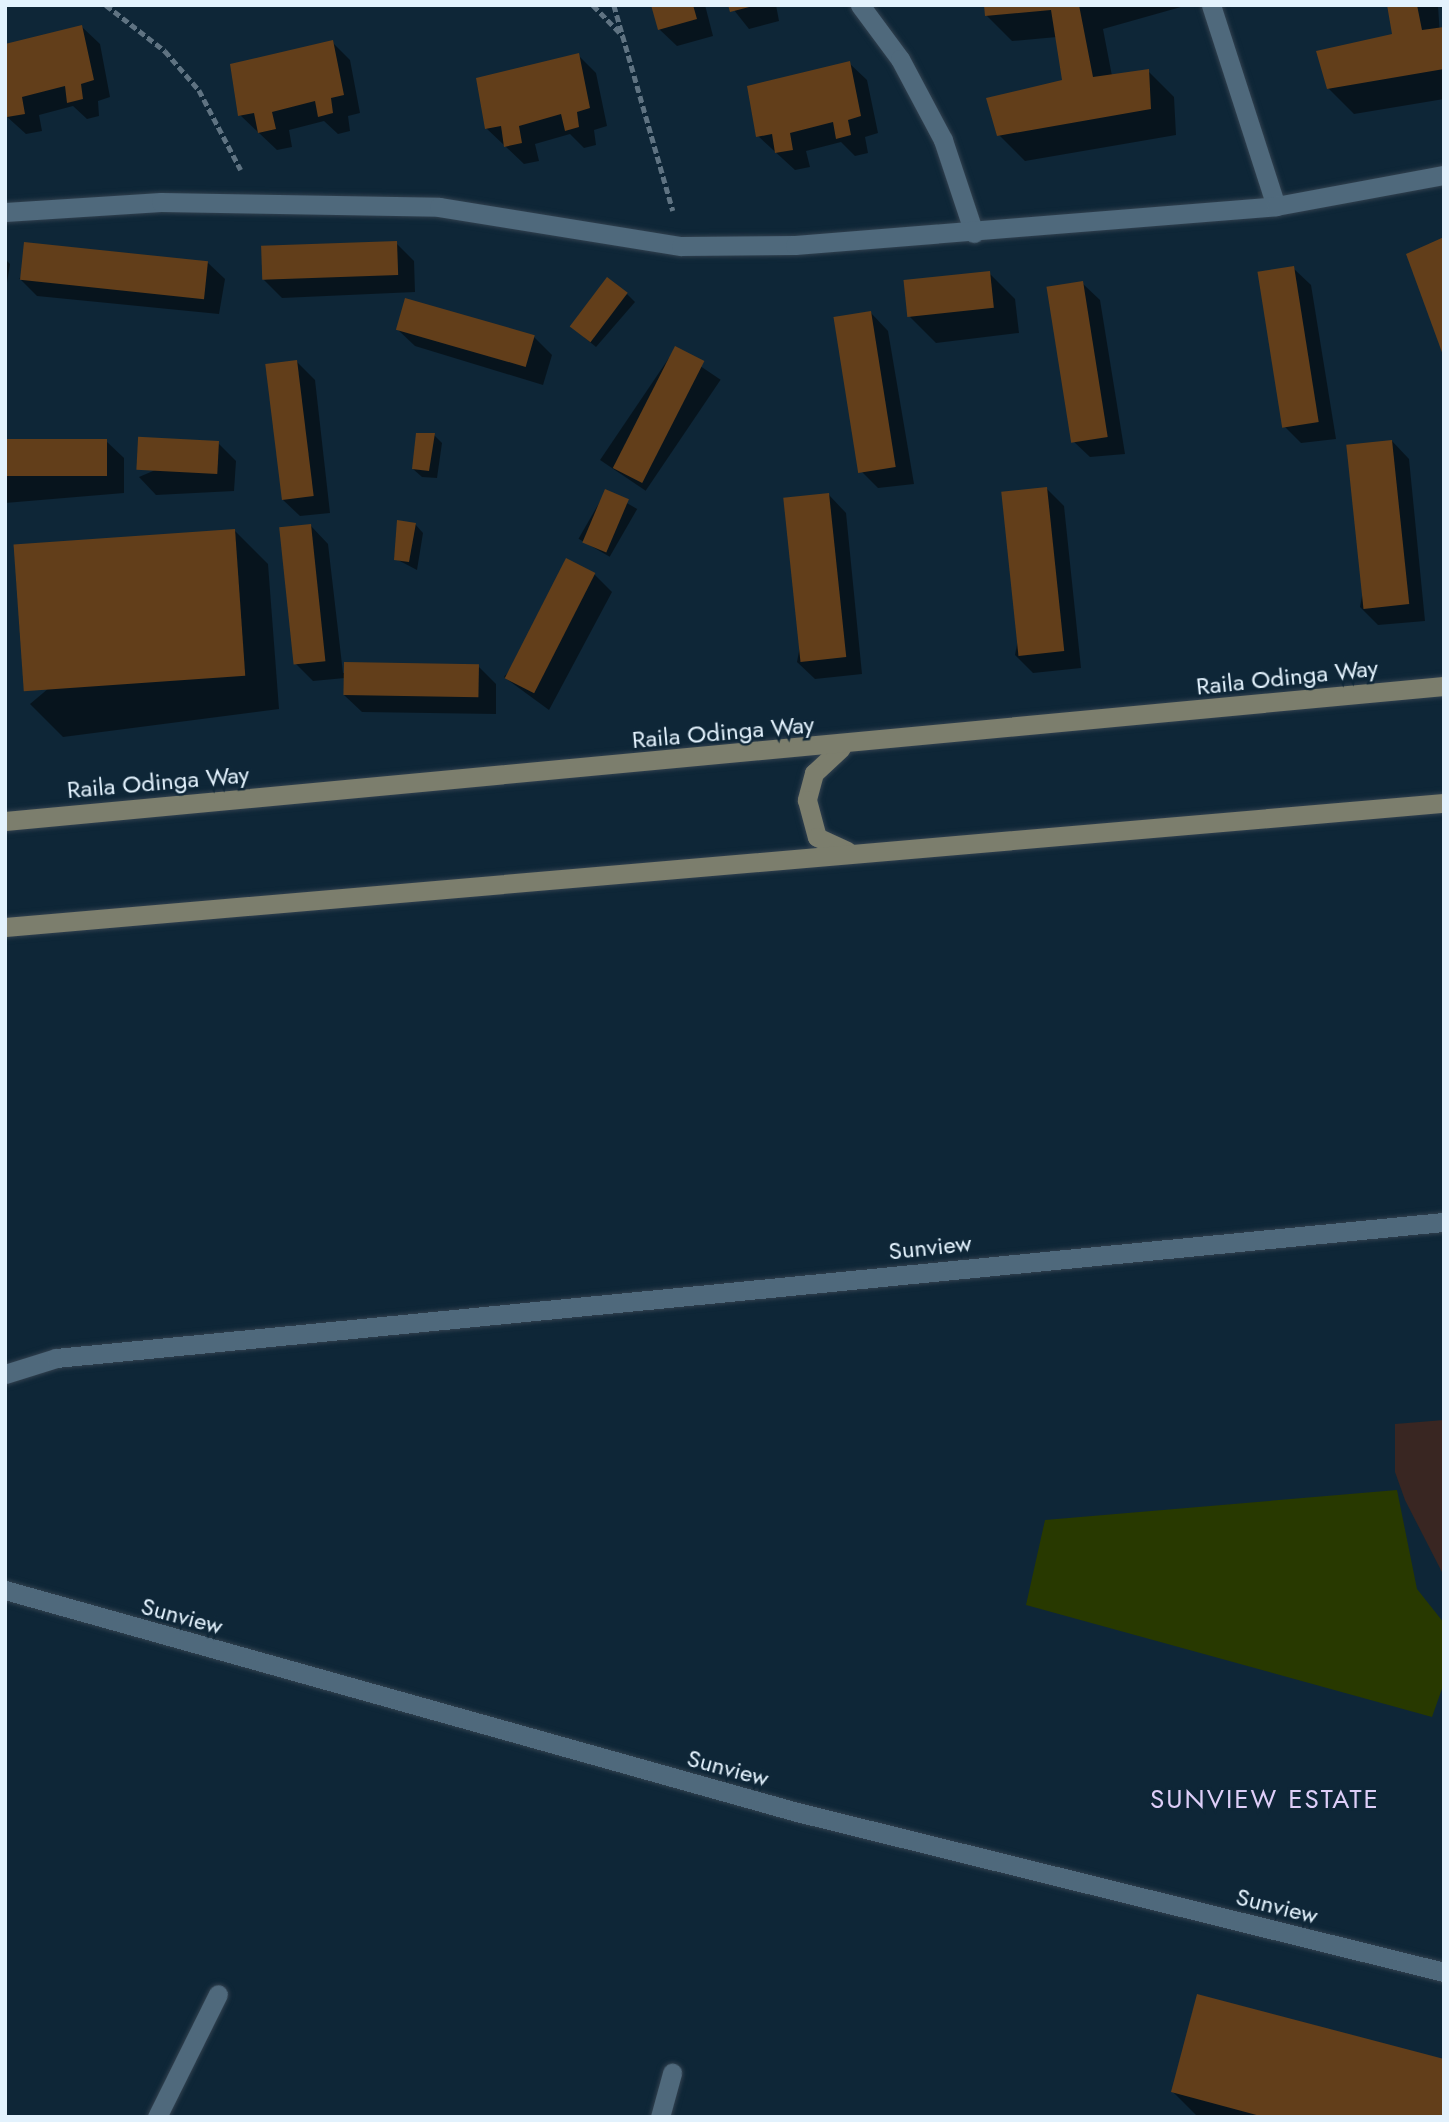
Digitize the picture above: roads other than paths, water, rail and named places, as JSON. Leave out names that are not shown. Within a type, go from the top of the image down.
[{"type":"main road","name":"Raila Odinga Way","points":[[5,821],[844,746],[1444,685]]},
{"type":"main road","points":[[844,746],[814,773],[809,813],[823,843],[865,854]]},
{"type":"main road","points":[[5,927],[1444,803]]},
{"type":"street","points":[[860,5],[900,59],[943,140],[974,233]]},
{"type":"street","points":[[1211,5],[1276,206]]},
{"type":"street","points":[[5,212],[256,202],[439,207],[681,246],[974,233],[1276,206],[1444,175]]},
{"type":"street","name":"Sunview","points":[[5,1374],[56,1358],[1444,1222]]},
{"type":"street","name":"Sunview","points":[[5,1590],[797,1812],[1444,1972]]},
{"type":"street","points":[[157,2117],[218,1994]]},
{"type":"street","points":[[660,2117],[672,2073]]},
{"type":"district","name":"SUNVIEW ESTATE","points":[[1265,1800]]}]
